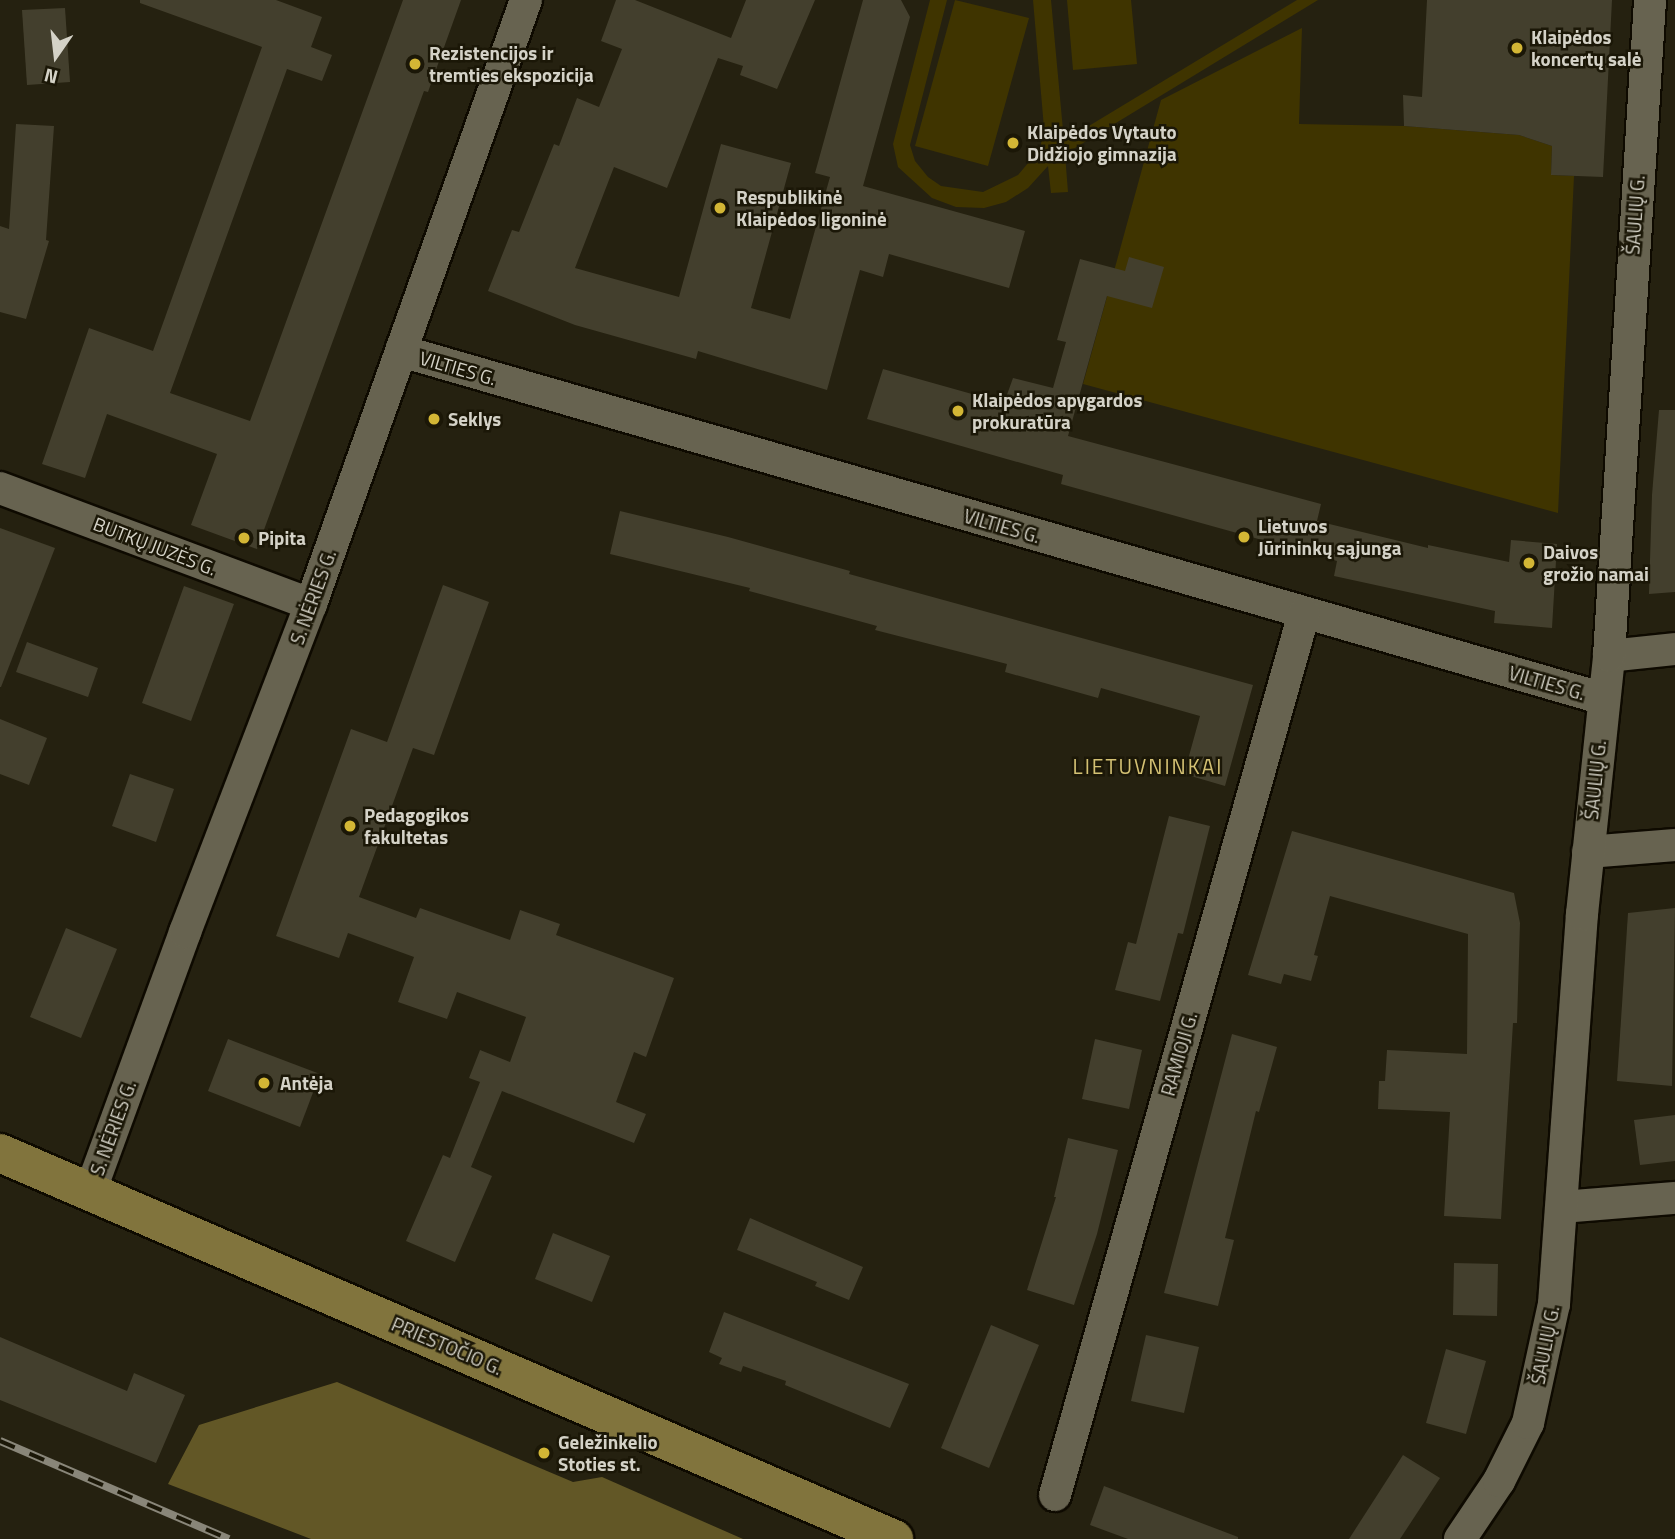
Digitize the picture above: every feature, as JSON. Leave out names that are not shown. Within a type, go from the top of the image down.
[{"type":"main road","name":"PRIESTOČIO G.","points":[[0,1153],[894,1539]]},
{"type":"street","name":"S. NĖRIES G.","points":[[90,1192],[185,932],[311,604],[526,0]]},
{"type":"street","name":"ŠAULIŲ G.","points":[[1460,1539],[1499,1481],[1528,1423],[1554,1304],[1588,852],[1609,656],[1650,0]]},
{"type":"street","name":"VILTIES G.","points":[[401,351],[1604,699]]},
{"type":"street","name":"BUTKŲ JUZĖS G.","points":[[0,488],[311,604]]},
{"type":"street","name":"RAMIOJI G.","points":[[1055,1495],[1304,613]]},
{"type":"street","points":[[1609,656],[1675,649]]},
{"type":"street","points":[[1588,852],[1675,845]]},
{"type":"street","points":[[1562,1208],[1675,1198]]},
{"type":"shaded area","points":[[930,0],[947,0],[910,145],[915,161],[928,177],[941,186],[983,192],[1018,175],[1040,149],[1044,128],[1033,0],[1051,0],[1064,141],[1297,0],[1318,0],[1065,154],[1068,192],[1051,193],[1048,166],[1028,188],[1006,202],[984,208],[956,207],[932,198],[898,167],[893,144]]},
{"type":"shaded area","points":[[955,0],[1029,18],[988,166],[915,146]]},
{"type":"shaded area","points":[[1067,0],[1131,0],[1137,64],[1073,70]]},
{"type":"shaded area","points":[[1302,28],[1299,124],[1404,126],[1519,135],[1552,146],[1551,175],[1574,176],[1558,513],[1083,384],[1161,100]]},
{"type":"shaded area","points":[[337,1382],[573,1482],[602,1477],[743,1539],[311,1539],[168,1484],[199,1425]]},
{"type":"building","points":[[140,0],[276,0],[322,17],[311,47],[332,55],[322,81],[287,69],[170,393],[250,421],[403,0],[461,0],[428,92],[424,91],[257,549],[191,525],[217,454],[107,414],[85,478],[42,464],[89,328],[153,351],[262,47],[140,3]]},
{"type":"building","points":[[616,0],[635,0],[731,38],[746,0],[815,0],[777,89],[740,75],[743,66],[718,58],[667,188],[614,167],[575,268],[679,297],[721,144],[791,163],[751,308],[790,319],[830,177],[815,173],[863,0],[901,0],[910,17],[863,186],[1025,231],[1009,288],[889,254],[883,277],[860,270],[827,390],[698,351],[696,359],[575,325],[488,291],[512,230],[519,232],[554,144],[559,146],[577,98],[599,107],[622,49],[601,41]]},
{"type":"building","name":"Klaipėdos koncertų salė","points":[[1427,0],[1612,0],[1603,177],[1551,175],[1552,146],[1519,135],[1404,126],[1403,95],[1422,97]]},
{"type":"building","points":[[65,8],[70,82],[27,85],[22,10]]},
{"type":"building","points":[[16,124],[54,126],[46,240],[49,241],[26,319],[0,312],[0,226],[9,229]]},
{"type":"building","points":[[1129,257],[1164,267],[1152,308],[1107,296],[1068,436],[1321,504],[1317,521],[1428,548],[1428,545],[1509,562],[1511,540],[1557,544],[1552,628],[1494,623],[1495,611],[1334,576],[1337,561],[1061,484],[1063,475],[867,419],[883,369],[1004,403],[1013,378],[1053,388],[1066,342],[1057,340],[1080,259],[1125,271]]},
{"type":"building","points":[[1659,410],[1675,410],[1675,592],[1649,594],[1652,495]]},
{"type":"building","points":[[620,511],[728,537],[850,571],[849,574],[1253,685],[1225,786],[1184,774],[1200,716],[1101,688],[1098,698],[1005,672],[1007,664],[875,630],[877,626],[749,591],[750,588],[610,554]]},
{"type":"building","points":[[0,528],[55,548],[1,687],[0,687]]},
{"type":"building","name":"Pedagogikos fakultetas","points":[[443,585],[489,602],[434,755],[413,748],[359,897],[416,918],[420,908],[510,940],[520,910],[560,924],[556,935],[674,978],[646,1057],[634,1052],[616,1102],[646,1114],[634,1143],[502,1091],[471,1167],[492,1176],[455,1262],[406,1241],[443,1155],[450,1158],[480,1082],[469,1078],[480,1050],[510,1062],[526,1017],[457,992],[447,1019],[398,1002],[414,957],[348,933],[339,958],[276,936],[351,729],[387,742]]},
{"type":"building","points":[[184,586],[234,604],[191,721],[142,703]]},
{"type":"building","points":[[27,642],[98,668],[88,697],[16,672]]},
{"type":"building","points":[[0,719],[47,738],[29,785],[0,774]]},
{"type":"building","points":[[130,774],[174,789],[156,842],[112,826]]},
{"type":"building","points":[[1169,816],[1210,826],[1183,934],[1178,933],[1160,1001],[1115,990],[1128,942],[1136,944]]},
{"type":"building","points":[[1292,831],[1514,893],[1520,923],[1517,1023],[1513,1023],[1501,1219],[1444,1216],[1450,1112],[1378,1109],[1379,1081],[1385,1081],[1387,1050],[1467,1054],[1468,934],[1330,896],[1314,955],[1318,956],[1311,981],[1284,974],[1281,984],[1248,975]]},
{"type":"building","points":[[1675,908],[1672,1086],[1617,1081],[1628,913]]},
{"type":"building","points":[[66,928],[117,949],[81,1038],[30,1017]]},
{"type":"building","points":[[1232,1034],[1277,1047],[1259,1112],[1256,1111],[1225,1238],[1234,1240],[1218,1306],[1164,1293]]},
{"type":"building","name":"Antėja","points":[[228,1039],[320,1074],[300,1127],[208,1091]]},
{"type":"building","points":[[1095,1039],[1142,1050],[1129,1109],[1082,1099]]},
{"type":"building","points":[[1675,1115],[1675,1161],[1640,1165],[1634,1120]]},
{"type":"building","points":[[1068,1138],[1118,1150],[1097,1234],[1074,1305],[1027,1290],[1056,1197]]},
{"type":"building","points":[[750,1218],[863,1267],[849,1300],[815,1286],[817,1282],[737,1250]]},
{"type":"building","points":[[553,1233],[610,1256],[592,1302],[535,1279]]},
{"type":"building","points":[[1454,1263],[1498,1264],[1497,1316],[1453,1315]]},
{"type":"building","points":[[724,1312],[909,1384],[890,1428],[785,1385],[786,1381],[743,1366],[741,1372],[719,1364],[722,1358],[709,1352]]},
{"type":"building","points":[[991,1325],[1039,1345],[989,1468],[941,1448]]},
{"type":"building","points":[[1146,1335],[1199,1347],[1184,1413],[1131,1401]]},
{"type":"building","points":[[0,1337],[127,1391],[134,1373],[185,1395],[156,1463],[0,1400]]},
{"type":"building","points":[[1446,1349],[1486,1361],[1466,1434],[1426,1423]]},
{"type":"building","points":[[1403,1455],[1440,1478],[1400,1539],[1349,1539]]},
{"type":"building","points":[[1104,1486],[1238,1539],[1128,1539],[1090,1525]]},
{"type":"railway","points":[[0,1441],[229,1539]]},
{"type":"place","name":"Klaipėdos koncertų salė","points":[[1517,48]]},
{"type":"place","name":"Rezistencijos ir tremties ekspozicija","points":[[415,64]]},
{"type":"place","name":"Klaipėdos Vytauto Didžiojo gimnazija","points":[[1013,143]]},
{"type":"place","name":"Respublikinė Klaipėdos ligoninė","points":[[720,208]]},
{"type":"place","name":"Klaipėdos apygardos prokuratūra","points":[[958,411]]},
{"type":"place","name":"Seklys","points":[[434,419]]},
{"type":"place","name":"Lietuvos Jūrininkų sąjunga","points":[[1244,537]]},
{"type":"place","name":"Pipita","points":[[244,538]]},
{"type":"place","name":"Daivos grožio namai","points":[[1529,563]]},
{"type":"place","name":"Pedagogikos fakultetas","points":[[350,826]]},
{"type":"place","name":"Antėja","points":[[264,1083]]},
{"type":"place","name":"Geležinkelio Stoties st.","points":[[544,1453]]},
{"type":"district","name":"LIETUVNINKAI","points":[[1148,766]]}]
